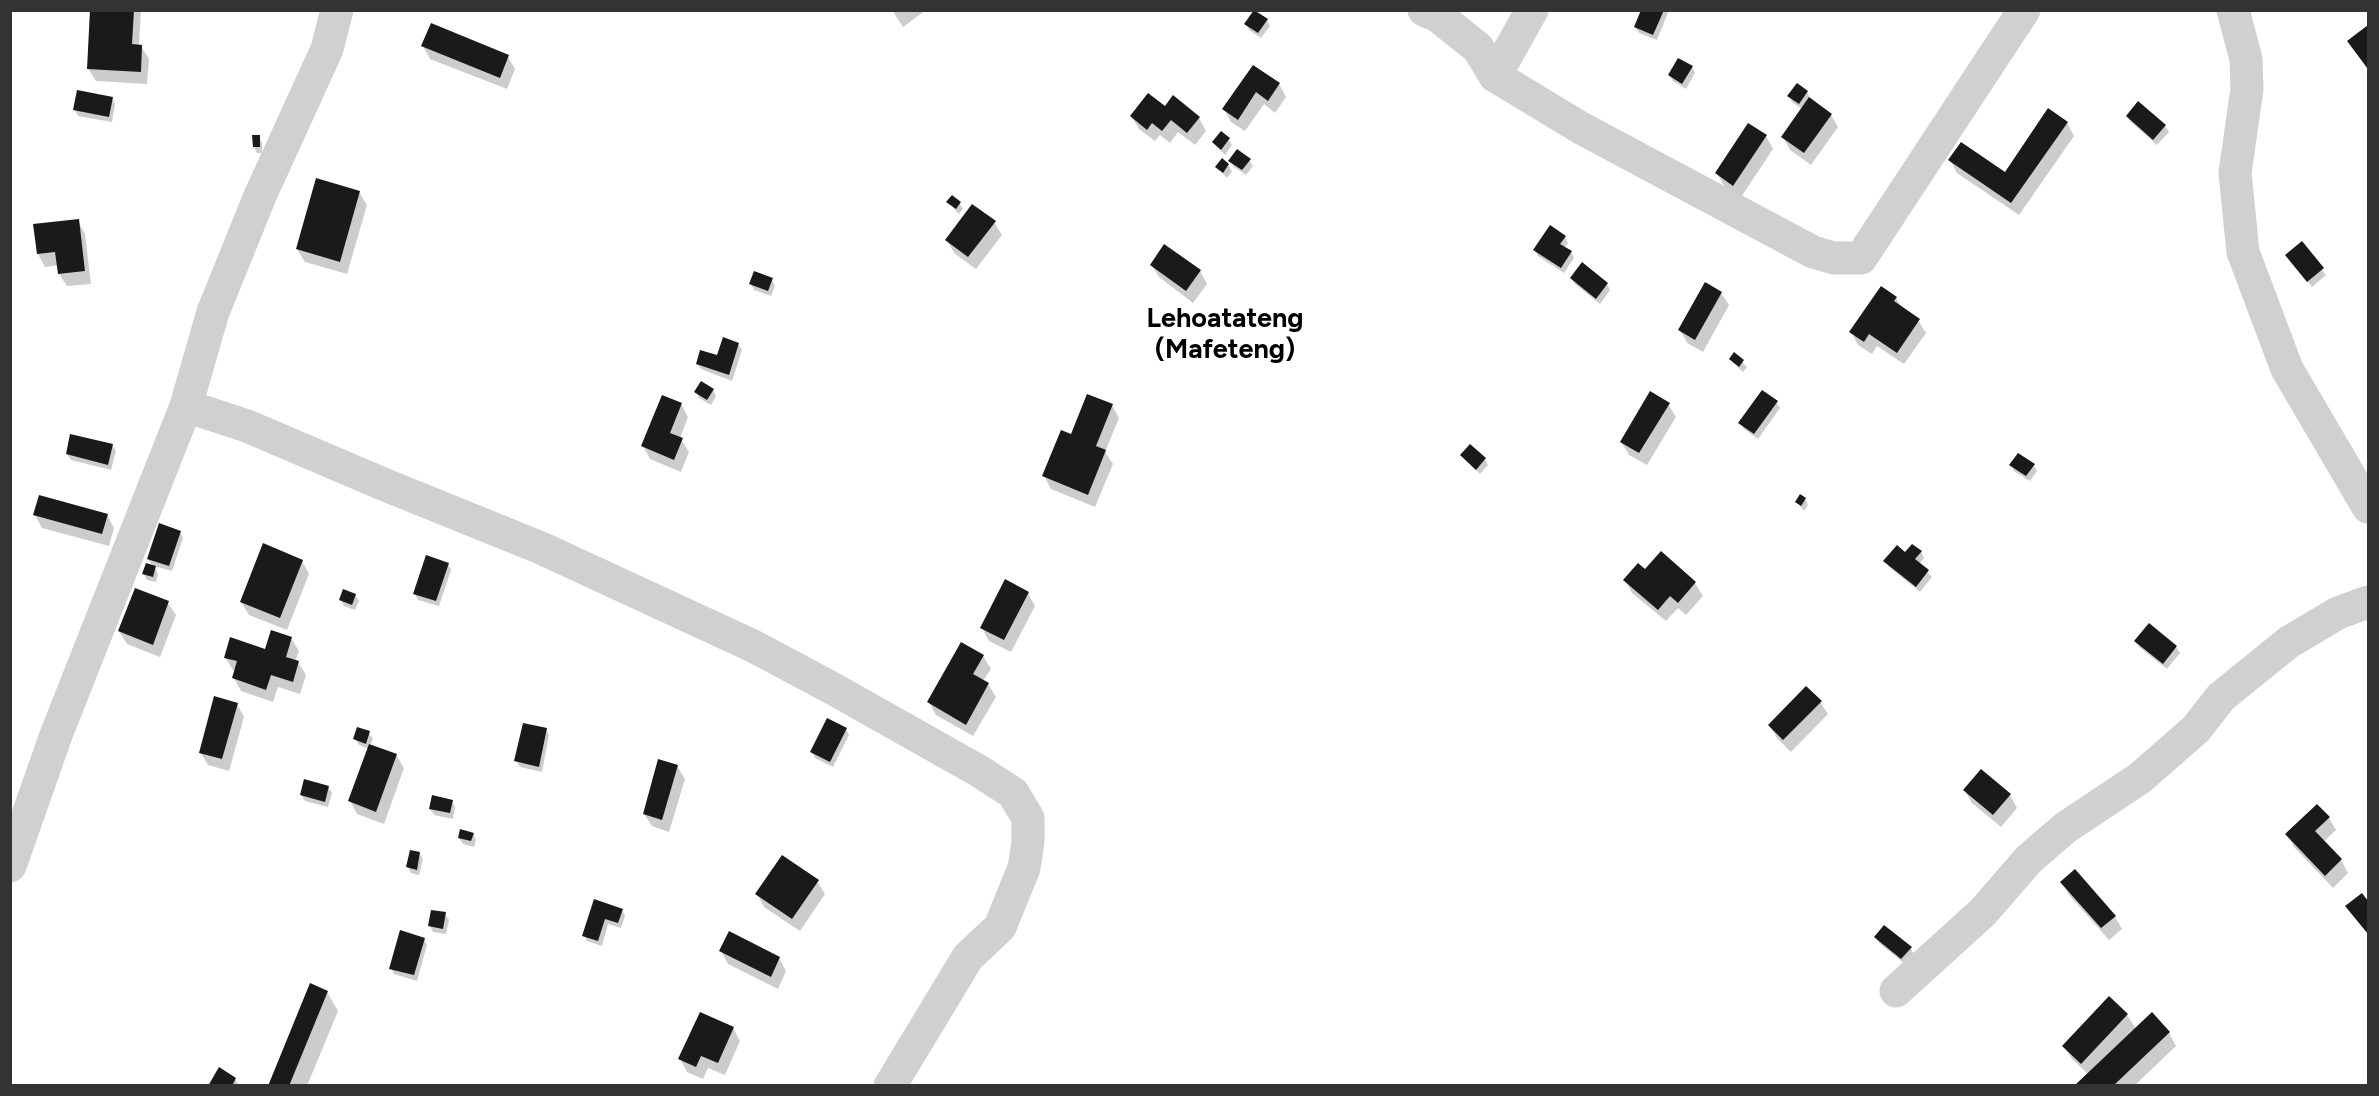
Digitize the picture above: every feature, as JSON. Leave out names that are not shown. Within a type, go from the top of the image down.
[{"type":"street","points":[[10,866],[60,725],[186,406],[213,312],[260,196],[327,49],[337,10]]},
{"type":"street","points":[[1424,10],[1438,16],[1478,48],[1495,76],[1581,128],[1813,252],[1834,258],[1861,258],[2024,10]]},
{"type":"street","points":[[1495,76],[1532,10]]},
{"type":"street","points":[[2233,10],[2246,59],[2247,89],[2235,173],[2242,252],[2287,369],[2368,507]]},
{"type":"street","points":[[186,406],[248,426],[541,548],[753,646],[979,771],[1013,793],[1028,818],[1028,842],[1024,867],[1000,927],[968,957],[890,1086]]},
{"type":"street","points":[[1896,992],[1983,912],[2029,859],[2065,828],[2140,778],[2196,729],[2221,697],[2289,642],[2338,613],[2368,602]]},
{"type":"building","points":[[90,10],[134,10],[132,44],[142,45],[141,72],[87,69]]},
{"type":"building","points":[[1254,10],[1268,19],[1258,33],[1244,24]]},
{"type":"building","points":[[1641,10],[1664,10],[1653,35],[1634,27]]},
{"type":"building","points":[[431,23],[509,55],[500,78],[421,46]]},
{"type":"building","points":[[2368,25],[2368,69],[2347,41]]},
{"type":"building","points":[[1678,58],[1693,66],[1682,84],[1668,75]]},
{"type":"building","points":[[1253,65],[1280,83],[1268,101],[1256,92],[1238,120],[1222,109]]},
{"type":"building","points":[[1797,83],[1808,91],[1799,104],[1787,96]]},
{"type":"building","points":[[77,90],[113,97],[109,117],[73,110]]},
{"type":"building","points":[[1148,93],[1165,106],[1173,95],[1200,117],[1187,133],[1171,120],[1162,131],[1152,123],[1147,130],[1130,116]]},
{"type":"building","points":[[1809,97],[1832,114],[1804,153],[1781,137]]},
{"type":"building","points":[[2138,101],[2166,125],[2153,140],[2126,116]]},
{"type":"building","points":[[2048,108],[2068,122],[2011,203],[1948,160],[1961,142],[2005,172]]},
{"type":"building","points":[[1748,123],[1767,135],[1733,186],[1715,173]]},
{"type":"building","points":[[1221,131],[1230,138],[1221,150],[1212,142]]},
{"type":"building","points":[[252,135],[260,135],[260,147],[253,147]]},
{"type":"building","points":[[1237,149],[1251,159],[1242,170],[1228,161]]},
{"type":"building","points":[[1222,158],[1229,164],[1223,173],[1215,167]]},
{"type":"building","points":[[316,178],[360,191],[340,262],[296,249]]},
{"type":"building","points":[[952,195],[961,202],[956,209],[946,202]]},
{"type":"building","points":[[972,204],[996,221],[968,257],[945,240]]},
{"type":"building","points":[[79,219],[85,271],[58,274],[55,252],[37,254],[33,224]]},
{"type":"building","points":[[1550,225],[1566,236],[1560,244],[1572,251],[1561,268],[1533,250]]},
{"type":"building","points":[[2302,241],[2324,268],[2307,282],[2285,255]]},
{"type":"building","points":[[1164,244],[1201,270],[1186,291],[1150,265]]},
{"type":"building","points":[[1582,262],[1608,283],[1596,299],[1570,278]]},
{"type":"building","points":[[754,271],[773,278],[768,291],[749,284]]},
{"type":"building","points":[[1705,282],[1722,292],[1695,340],[1678,330]]},
{"type":"building","points":[[1881,286],[1897,297],[1894,301],[1920,319],[1897,353],[1869,334],[1864,342],[1849,332]]},
{"type":"building","points":[[723,337],[739,343],[729,375],[696,364],[700,350],[717,355]]},
{"type":"building","points":[[1734,352],[1744,360],[1739,367],[1729,359]]},
{"type":"building","points":[[701,381],[714,389],[707,400],[694,392]]},
{"type":"building","points":[[1762,390],[1778,401],[1754,434],[1738,423]]},
{"type":"building","points":[[1650,391],[1670,403],[1639,453],[1620,442]]},
{"type":"building","points":[[1087,394],[1113,404],[1096,446],[1106,450],[1088,495],[1042,476],[1061,430],[1071,434]]},
{"type":"building","points":[[662,395],[682,403],[670,433],[683,438],[674,460],[641,446]]},
{"type":"building","points":[[70,434],[113,444],[108,465],[66,454]]},
{"type":"building","points":[[1470,444],[1486,458],[1476,470],[1460,455]]},
{"type":"building","points":[[2018,453],[2035,464],[2026,476],[2009,465]]},
{"type":"building","points":[[1800,494],[1806,498],[1801,506],[1795,502]]},
{"type":"building","points":[[39,495],[108,514],[102,534],[33,515]]},
{"type":"building","points":[[159,523],[181,531],[169,566],[147,559]]},
{"type":"building","points":[[263,543],[303,560],[280,618],[240,602]]},
{"type":"building","points":[[1912,544],[1922,551],[1915,559],[1929,570],[1916,587],[1883,561],[1897,545],[1905,552]]},
{"type":"building","points":[[1661,551],[1696,582],[1678,603],[1670,596],[1658,610],[1623,580],[1638,563],[1645,569]]},
{"type":"building","points":[[426,555],[449,563],[436,601],[413,594]]},
{"type":"building","points":[[146,563],[156,566],[153,577],[142,574]]},
{"type":"building","points":[[1005,579],[1029,592],[1004,640],[980,628]]},
{"type":"building","points":[[135,588],[169,601],[153,645],[118,631]]},
{"type":"building","points":[[343,589],[356,594],[352,605],[339,600]]},
{"type":"building","points":[[2149,623],[2177,646],[2163,664],[2134,641]]},
{"type":"building","points":[[271,630],[292,637],[286,657],[299,661],[293,682],[271,675],[266,690],[232,678],[237,661],[224,658],[230,637],[265,649]]},
{"type":"building","points":[[961,642],[984,655],[973,674],[989,683],[966,725],[927,702]]},
{"type":"building","points":[[1806,686],[1822,701],[1783,740],[1768,725]]},
{"type":"building","points":[[214,696],[238,703],[222,759],[199,753]]},
{"type":"building","points":[[827,718],[847,728],[830,762],[810,752]]},
{"type":"building","points":[[523,723],[547,728],[539,767],[514,761]]},
{"type":"building","points":[[357,727],[370,731],[366,744],[353,739]]},
{"type":"building","points":[[369,744],[397,754],[376,812],[348,801]]},
{"type":"building","points":[[658,759],[678,765],[662,820],[643,814]]},
{"type":"building","points":[[1981,769],[2011,794],[1993,815],[1963,790]]},
{"type":"building","points":[[304,779],[329,786],[325,802],[300,795]]},
{"type":"building","points":[[432,795],[453,800],[450,813],[429,809]]},
{"type":"building","points":[[2317,804],[2330,817],[2315,831],[2342,859],[2325,876],[2285,834]]},
{"type":"building","points":[[460,829],[474,833],[471,841],[458,838]]},
{"type":"building","points":[[410,850],[420,852],[417,870],[406,867]]},
{"type":"building","points":[[782,855],[819,880],[792,919],[755,894]]},
{"type":"building","points":[[2075,869],[2116,916],[2101,928],[2060,882]]},
{"type":"building","points":[[2362,893],[2368,901],[2368,934],[2345,906]]},
{"type":"building","points":[[594,899],[623,909],[618,923],[605,919],[598,941],[582,936]]},
{"type":"building","points":[[431,910],[446,912],[443,929],[428,926]]},
{"type":"building","points":[[1884,925],[1912,947],[1901,959],[1874,937]]},
{"type":"building","points":[[400,930],[425,938],[414,975],[389,969]]},
{"type":"building","points":[[729,931],[780,957],[771,977],[719,951]]},
{"type":"building","points":[[310,983],[328,991],[289,1086],[268,1086]]},
{"type":"building","points":[[2109,996],[2128,1014],[2081,1064],[2062,1046]]},
{"type":"building","points":[[700,1012],[734,1027],[718,1063],[701,1056],[696,1067],[678,1059]]},
{"type":"building","points":[[2152,1012],[2170,1032],[2113,1086],[2074,1086]]},
{"type":"building","points":[[219,1067],[236,1078],[232,1086],[208,1086]]},
{"type":"district","name":"Lehoatateng (Mafeteng)","points":[[1225,334]]}]
